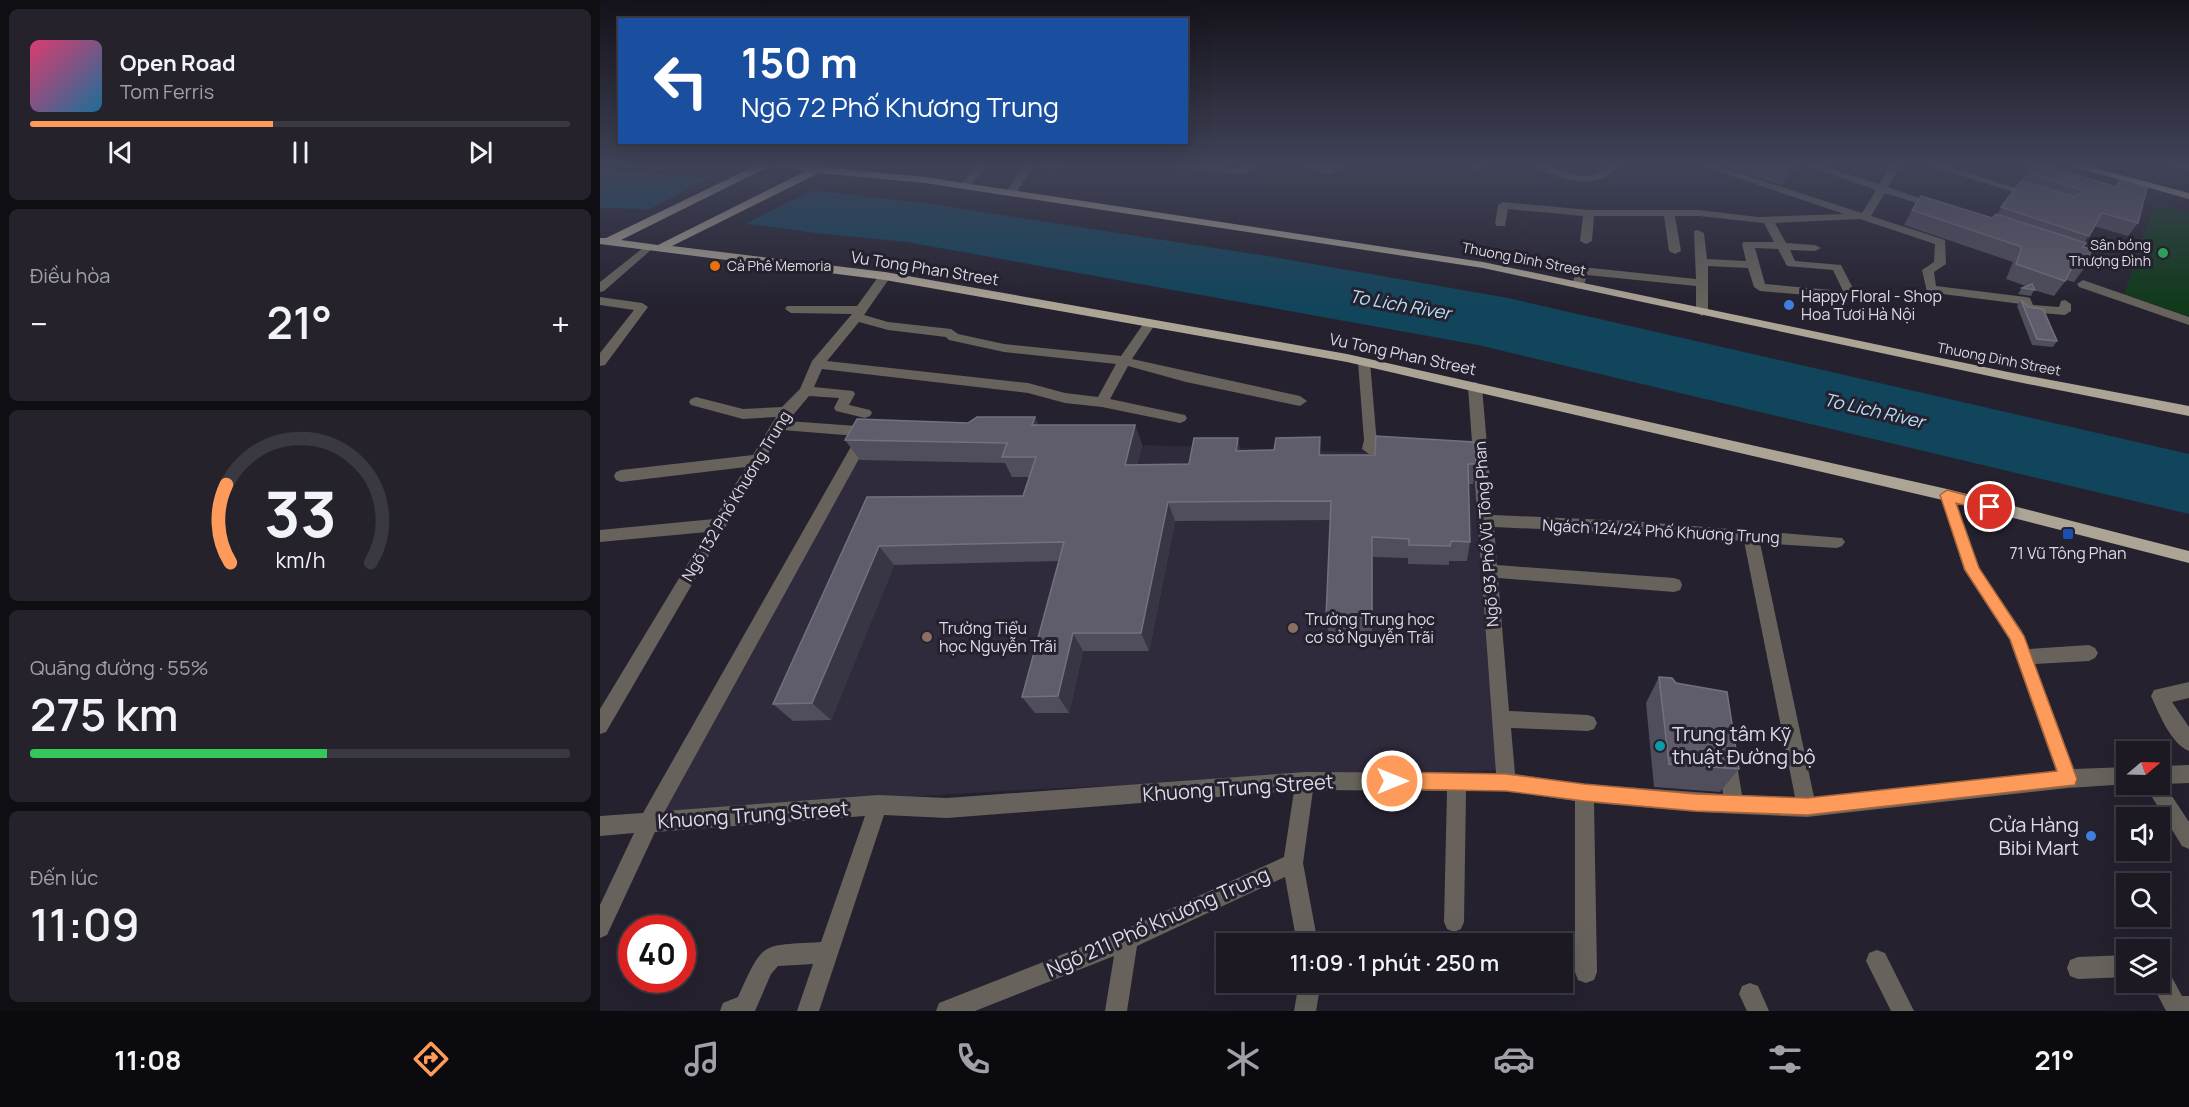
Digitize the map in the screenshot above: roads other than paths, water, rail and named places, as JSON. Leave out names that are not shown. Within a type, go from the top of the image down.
[{"type":"main road","points":[[604,242],[668,212]]},
{"type":"main road","points":[[654,247],[731,212]]},
{"type":"main road","name":"Thuong Dinh Street","points":[[1138,212],[1460,261],[2008,376],[2189,411]]},
{"type":"main road","name":"Vu Tong Phan Street","points":[[604,242],[885,276],[1364,362],[1947,495],[2189,557]]},
{"type":"street","points":[[1501,224],[1502,212]]},
{"type":"street","points":[[1580,212],[1655,212]]},
{"type":"street","points":[[1669,212],[1675,251]]},
{"type":"street","points":[[1672,212],[1768,220],[1865,217]]},
{"type":"street","points":[[1850,212],[1941,242],[1940,264],[1928,270],[1931,289],[2026,302],[2028,308],[2065,311],[2065,304]]},
{"type":"street","points":[[1865,217],[1868,212]]},
{"type":"street","points":[[1586,241],[1589,213]]},
{"type":"street","points":[[1768,220],[1782,246],[1791,264],[1838,267],[1851,296],[1760,287],[1748,244],[1782,246],[1815,249]]},
{"type":"street","points":[[1698,233],[1702,262],[1702,312]]},
{"type":"street","points":[[605,282],[654,247]]},
{"type":"street","points":[[1702,262],[1753,265]]},
{"type":"street","points":[[1578,285],[1582,271],[1701,283]]},
{"type":"street","name":"Ngõ 132 Phố Khương Trung","points":[[600,726],[786,412],[806,391],[817,364],[858,314],[885,276]]},
{"type":"street","points":[[2083,284],[2189,321]]},
{"type":"street","points":[[600,301],[642,307],[600,362]]},
{"type":"street","points":[[791,309],[858,314],[888,326],[941,331],[951,333],[952,337],[1004,348],[1124,361],[1186,377],[1300,401]]},
{"type":"street","points":[[1102,402],[1124,361],[1150,323]]},
{"type":"street","points":[[1364,362],[1370,449],[1414,451]]},
{"type":"street","points":[[817,364],[1028,388],[1065,398],[1102,402],[1180,418]]},
{"type":"street","name":"Ngõ 93 Phố Vũ Tông Phan","points":[[1475,387],[1475,455],[1485,521],[1506,782]]},
{"type":"street","points":[[806,391],[848,394],[841,408],[865,413]]},
{"type":"street","points":[[696,402],[743,414],[786,412]]},
{"type":"street","points":[[778,425],[887,433]]},
{"type":"street","points":[[600,928],[649,822],[866,432]]},
{"type":"street","points":[[621,476],[757,460]]},
{"type":"street","points":[[1947,495],[1972,570],[2016,636],[2068,779]]},
{"type":"street","name":"Ngách 124/24 Phố Khương Trung","points":[[1485,521],[1630,527],[1837,542]]},
{"type":"street","points":[[600,536],[718,525]]},
{"type":"street","points":[[1751,536],[1807,807]]},
{"type":"street","points":[[1489,572],[1674,585]]},
{"type":"street","points":[[2024,657],[2089,653]]},
{"type":"street","points":[[2189,690],[2160,696],[2169,715],[2189,742]]},
{"type":"street","points":[[1500,719],[1588,723]]},
{"type":"street","points":[[1725,744],[1734,804]]},
{"type":"street","points":[[2170,775],[2189,774]]},
{"type":"street","name":"Khuong Trung Street","points":[[600,826],[878,806],[946,808],[1305,781],[1506,782],[1584,793],[1807,807],[2068,779],[2116,777]]},
{"type":"street","points":[[1454,922],[1457,780]]},
{"type":"street","points":[[1305,781],[1293,863],[1306,933]]},
{"type":"street","points":[[1584,793],[1586,972]]},
{"type":"street","points":[[2160,795],[2189,839]]},
{"type":"street","points":[[808,1011],[878,806]]},
{"type":"street","name":"Ngõ 211 Phố Khương Trung","points":[[947,1011],[1127,940],[1293,863]]},
{"type":"street","points":[[1116,1011],[1127,940]]},
{"type":"street","points":[[731,1011],[746,1005],[763,966],[773,956],[828,952]]},
{"type":"street","points":[[1876,961],[1903,1011]]},
{"type":"street","points":[[2078,968],[2116,966]]},
{"type":"street","points":[[1305,1011],[1308,993]]},
{"type":"street","points":[[2168,993],[2176,1007],[2189,1007]]},
{"type":"water","name":"To Lich River","points":[[663,212],[984,212],[1273,257],[1508,298],[2189,454],[2189,514],[1478,345],[907,242],[816,233]]},
{"type":"place","name":"Sân bóng Thượng Đình","points":[[2163,253]]},
{"type":"place","name":"Cà Phê Memoria","points":[[715,266]]},
{"type":"place","name":"Happy Floral - Shop Hoa Tươi Hà Nội","points":[[1789,305]]},
{"type":"place","name":"71 Vũ Tông Phan","points":[[2068,534]]},
{"type":"place","name":"Trường Trung học cơ sở Nguyễn Trãi","points":[[1293,628]]},
{"type":"place","name":"Trường Tiểu học Nguyễn Trãi","points":[[927,637]]},
{"type":"place","name":"Trung tâm Kỹ thuật Đường bộ","points":[[1660,746]]},
{"type":"place","name":"Cửa Hàng Bibi Mart","points":[[2091,836]]}]
